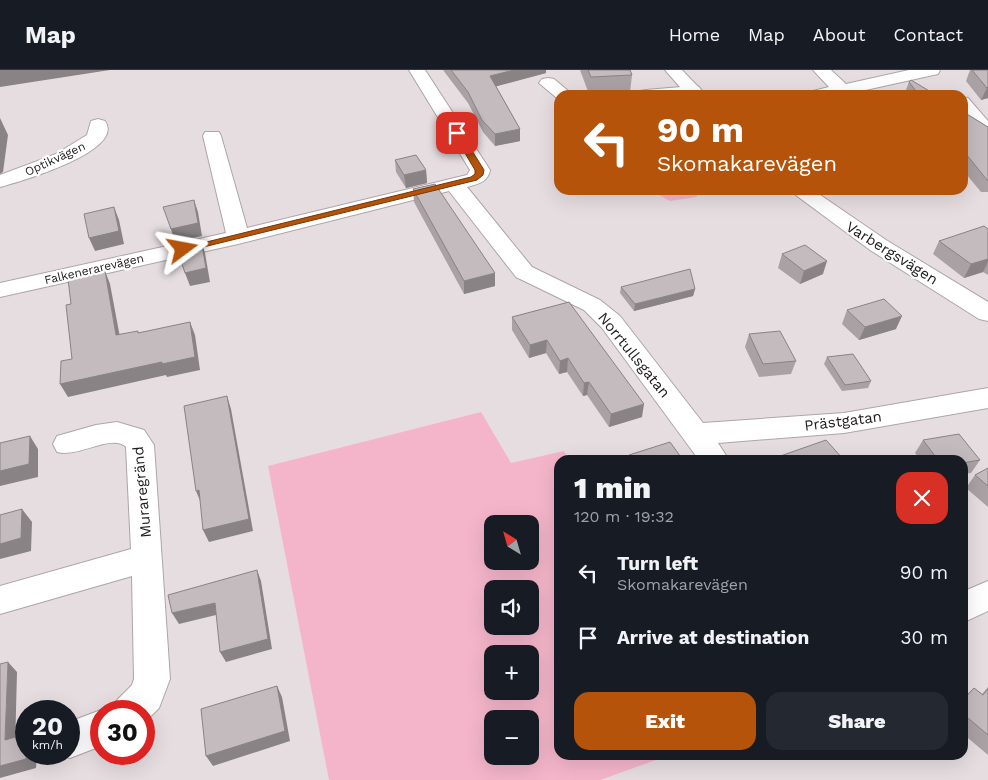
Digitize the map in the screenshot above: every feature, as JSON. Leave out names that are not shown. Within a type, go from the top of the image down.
[{"type":"street","name":"Falkenerarevägen","points":[[0,290],[238,237],[456,185],[479,175],[477,165],[417,70]]},
{"type":"street","points":[[673,70],[692,90]]},
{"type":"street","points":[[821,70],[842,90],[946,84]]},
{"type":"street","points":[[548,83],[557,90]]},
{"type":"street","points":[[968,109],[988,132]]},
{"type":"street","name":"Optikvägen","points":[[0,181],[38,169],[84,146],[94,140],[98,133],[98,125]]},
{"type":"street","points":[[212,136],[238,237]]},
{"type":"street","name":"Norrtullsgatan","points":[[456,185],[524,272],[592,305],[611,322],[711,455]]},
{"type":"street","name":"Varbergsvägen","points":[[806,195],[878,245],[988,313]]},
{"type":"street","name":"Prästgatan","points":[[696,434],[844,423],[988,398]]},
{"type":"street","name":"Muraregränd","points":[[67,444],[114,432],[127,432],[136,438],[140,445],[148,558],[152,679],[146,696],[142,700]]},
{"type":"street","name":"Muraregränd","points":[[0,600],[148,558]]},
{"type":"street","points":[[968,605],[988,595]]},
{"type":"shaded area","points":[[659,195],[697,195],[696,197],[670,201]]},
{"type":"shaded area","points":[[481,412],[511,463],[564,451],[566,455],[554,455],[554,760],[656,760],[600,780],[329,780],[268,466]]},
{"type":"building","points":[[451,70],[514,70],[490,76],[520,129],[495,134],[482,120],[468,92]]},
{"type":"building","points":[[588,70],[630,70],[632,75],[591,77]]},
{"type":"building","points":[[972,70],[988,70],[987,88]]},
{"type":"building","points":[[911,80],[928,90],[915,90],[909,82]]},
{"type":"building","points":[[968,115],[988,127],[987,180],[968,156]]},
{"type":"building","points":[[416,155],[426,170],[404,175],[395,160]]},
{"type":"building","points":[[435,184],[495,273],[464,281],[413,189]]},
{"type":"building","points":[[194,200],[198,223],[171,229],[163,207]]},
{"type":"building","points":[[114,207],[119,231],[89,238],[84,214]]},
{"type":"building","points":[[984,226],[988,229],[988,259],[971,264],[939,241]]},
{"type":"building","points":[[201,240],[206,268],[185,273],[176,246]]},
{"type":"building","points":[[805,245],[827,261],[804,271],[782,254]]},
{"type":"building","points":[[690,269],[695,289],[635,304],[621,287]]},
{"type":"building","points":[[105,271],[116,335],[138,331],[138,333],[190,322],[195,357],[162,364],[162,362],[60,384],[61,361],[72,359],[66,305],[71,304],[68,279]]},
{"type":"building","points":[[884,299],[902,316],[865,327],[847,310]]},
{"type":"building","points":[[569,302],[644,404],[611,414],[589,382],[584,383],[568,358],[560,361],[547,340],[530,345],[512,317]]},
{"type":"building","points":[[780,331],[796,361],[763,364],[749,334]]},
{"type":"building","points":[[853,354],[871,381],[845,385],[827,357]]},
{"type":"building","points":[[227,396],[249,519],[203,530],[199,490],[196,491],[184,406]]},
{"type":"building","points":[[959,434],[980,460],[968,462],[968,455],[934,455],[923,440]]},
{"type":"building","points":[[30,436],[29,464],[0,471],[0,443]]},
{"type":"building","points":[[826,440],[840,455],[783,455]]},
{"type":"building","points":[[670,442],[679,455],[629,455]]},
{"type":"building","points":[[988,468],[988,486],[975,475]]},
{"type":"building","points":[[22,509],[21,538],[0,544],[0,515]]},
{"type":"building","points":[[257,570],[268,639],[220,652],[215,603],[172,613],[168,595]]},
{"type":"building","points":[[8,662],[5,740],[15,737],[15,762],[0,766],[0,664]]},
{"type":"building","points":[[277,686],[285,731],[206,756],[201,709]]},
{"type":"building","points":[[974,688],[983,695],[988,689],[988,735],[968,718],[968,694]]},
{"type":"route","points":[[183,249],[456,185],[474,179],[479,175],[480,170],[457,133]]}]
